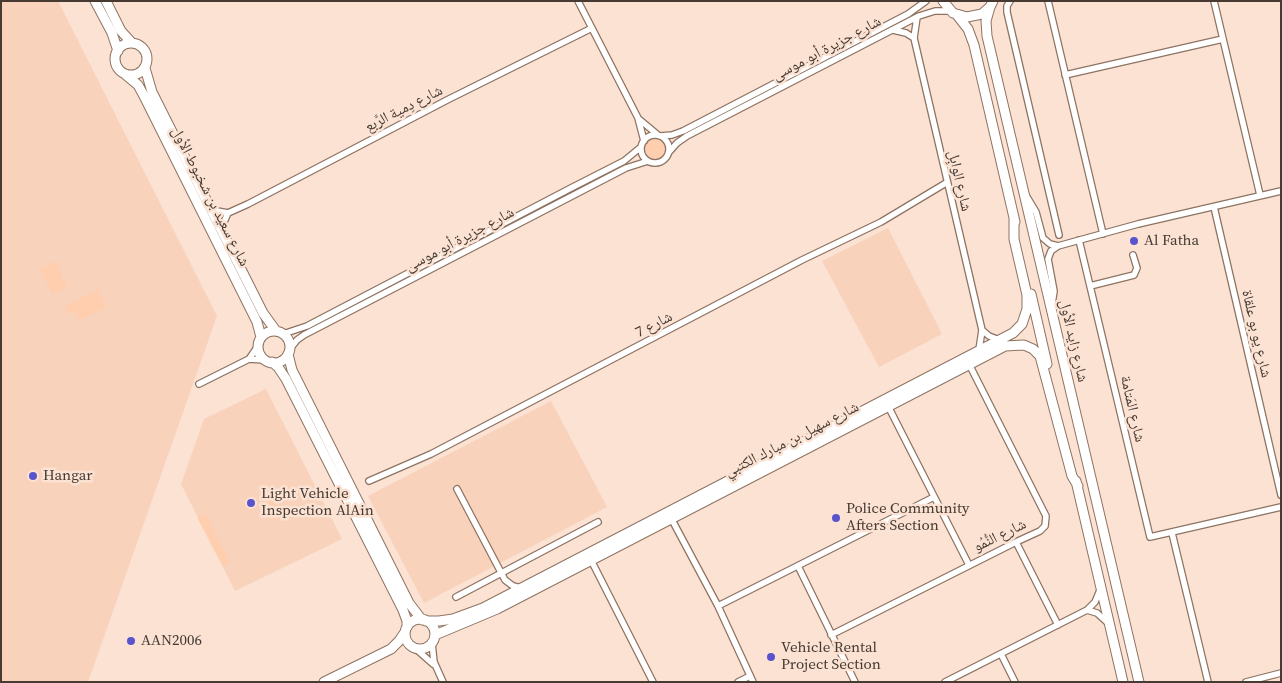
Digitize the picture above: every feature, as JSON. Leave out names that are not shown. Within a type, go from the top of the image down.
[{"type":"street","points":[[95,1],[112,33],[118,51]]},
{"type":"street","points":[[106,1],[121,31],[132,43]]},
{"type":"street","points":[[578,1],[638,118],[644,157],[648,161],[661,162],[668,156],[669,152],[666,141],[638,118]]},
{"type":"street","name":"شارع جزيرة أبو موسى","points":[[659,135],[672,135],[683,130],[908,14],[926,1]]},
{"type":"street","name":"شارع زايد الأول","points":[[943,1],[963,21],[972,37],[1052,387],[1078,486],[1123,682]]},
{"type":"street","points":[[1010,1],[1007,6],[1007,12],[1059,235]]},
{"type":"street","points":[[1048,1],[1103,234]]},
{"type":"street","points":[[1214,1],[1260,195]]},
{"type":"street","points":[[954,13],[972,17],[982,14],[992,4]]},
{"type":"street","name":"شارع زايد الأول","points":[[992,4],[986,22],[987,36],[1139,682]]},
{"type":"street","name":"شارع جزيرة أبو موسى","points":[[669,152],[687,136],[916,17],[934,11],[954,13]]},
{"type":"street","name":"شارع الوابِل","points":[[916,17],[914,38],[946,183],[982,330],[982,339],[978,352]]},
{"type":"street","name":"شارع دِمية الرَّبع","points":[[228,213],[592,28]]},
{"type":"street","points":[[891,30],[901,31],[914,38]]},
{"type":"street","points":[[1065,75],[1223,38]]},
{"type":"street","points":[[132,43],[139,45],[146,54],[147,59],[145,68],[139,74],[126,75],[121,72],[116,64],[116,55],[124,45],[132,43]]},
{"type":"street","name":"شارع سعيد بن شخبوط الأول","points":[[145,68],[152,92],[265,317],[280,332]]},
{"type":"street","name":"شارع سعيد بن شخبوط الأول","points":[[126,75],[138,85],[143,94],[257,322],[261,337]]},
{"type":"street","points":[[642,144],[650,136],[659,135]]},
{"type":"street","name":"شارع جزيرة أبو موسى","points":[[280,332],[307,326],[580,184],[624,160],[642,144]]},
{"type":"street","name":"شارع جزيرة أبو موسى","points":[[288,352],[304,335],[626,168],[648,161]]},
{"type":"street","name":"شارع 7","points":[[369,481],[431,454],[795,264],[881,222],[946,183]]},
{"type":"street","points":[[1051,306],[1054,291],[1048,259],[1051,251],[1058,246],[1281,191]]},
{"type":"street","points":[[1025,195],[1035,208],[1043,238],[1050,244],[1058,246]]},
{"type":"street","name":"شارع يو بو علقاة","points":[[1214,207],[1281,496]]},
{"type":"street","points":[[212,210],[228,213],[221,229]]},
{"type":"street","name":"شارع سهيل بن مبارك الكتبي","points":[[424,620],[439,621],[453,619],[483,608],[1001,340],[1018,328],[1028,309],[1014,239],[1014,217]]},
{"type":"street","name":"شارع المَتامة","points":[[1079,240],[1150,538],[1172,533]]},
{"type":"street","points":[[1090,286],[1134,275],[1137,268],[1133,255]]},
{"type":"street","points":[[982,330],[988,336],[1001,340]]},
{"type":"street","points":[[198,384],[249,359],[258,346],[261,337],[268,332],[280,332],[288,340],[288,352],[292,370],[409,603],[432,626],[433,656],[436,668],[443,682]]},
{"type":"street","name":"شارع سهيل بن مبارك الكتبي","points":[[433,639],[498,609],[999,348],[1012,344],[1024,345],[1036,351],[1042,363],[1071,472],[1078,486]]},
{"type":"street","points":[[258,346],[261,356],[278,367],[286,379],[321,446],[403,610],[407,621],[406,640],[436,668]]},
{"type":"street","points":[[249,359],[279,362],[288,352]]},
{"type":"street","name":"شارع النُّمُو","points":[[831,635],[1016,542],[1042,528],[1046,522],[1046,516],[969,364]]},
{"type":"street","points":[[888,406],[969,565]]},
{"type":"street","points":[[457,489],[505,580],[503,597]]},
{"type":"street","points":[[718,606],[934,497]]},
{"type":"street","points":[[1208,682],[1172,533],[1281,507]]},
{"type":"street","points":[[671,518],[718,606],[752,679],[738,682]]},
{"type":"street","points":[[456,597],[598,522]]},
{"type":"street","points":[[1016,542],[1058,625]]},
{"type":"street","points":[[590,560],[652,682]]},
{"type":"street","points":[[798,566],[855,682]]},
{"type":"street","points":[[505,580],[513,586],[522,588]]},
{"type":"street","points":[[945,682],[1087,610],[1095,602],[1100,585]]},
{"type":"street","points":[[1087,610],[1102,616],[1109,624]]},
{"type":"street","points":[[324,682],[391,649],[413,621],[424,620]]},
{"type":"street","points":[[391,649],[425,648],[433,639]]},
{"type":"street","points":[[1001,654],[1015,682]]},
{"type":"street","points":[[1246,682],[1281,673]]},
{"type":"shaded area","points":[[1,1],[58,1],[217,316],[88,682],[1,682]]},
{"type":"shaded area","points":[[655,139],[662,142],[665,149],[662,156],[655,159],[648,156],[645,149],[648,142]]},
{"type":"shaded area","points":[[888,228],[942,334],[879,367],[822,261]]},
{"type":"shaded area","points":[[55,261],[67,287],[52,294],[40,269]]},
{"type":"shaded area","points":[[101,288],[103,290],[99,292],[106,307],[80,320],[75,311],[68,314],[64,307]]},
{"type":"shaded area","points":[[266,389],[342,539],[235,591],[181,484],[204,419]]},
{"type":"shaded area","points":[[551,401],[607,507],[424,603],[368,496]]},
{"type":"shaded area","points":[[271,497],[282,519],[276,522],[268,507],[267,498]]},
{"type":"shaded area","points":[[205,513],[230,563],[223,567],[197,517]]},
{"type":"place","name":"Al Fatha","points":[[1134,241]]},
{"type":"place","name":"Hangar","points":[[33,476]]},
{"type":"place","name":"Light Vehicle Inspection AlAin","points":[[251,503]]},
{"type":"place","name":"Police Community Afters Section","points":[[836,518]]},
{"type":"place","name":"AAN2006","points":[[131,641]]},
{"type":"place","name":"Vehicle Rental Project Section","points":[[771,657]]}]
